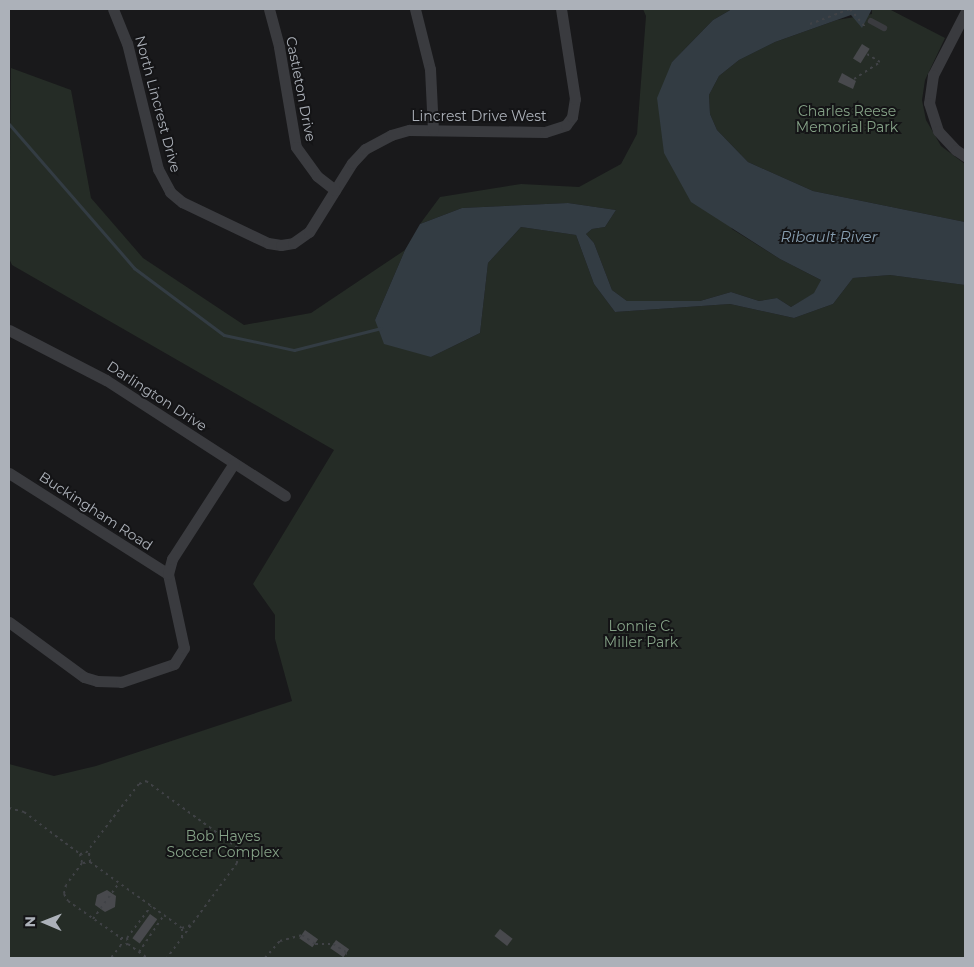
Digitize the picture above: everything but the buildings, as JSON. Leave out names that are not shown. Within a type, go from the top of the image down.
[{"type":"street","name":"North Lincrest Drive","points":[[113,9],[127,43],[158,169],[170,192],[182,202],[268,243],[293,243]]},
{"type":"street","name":"Castleton Drive","points":[[269,9],[279,47],[296,147],[316,176],[335,190]]},
{"type":"street","points":[[415,9],[430,69],[433,130]]},
{"type":"street","name":"Lincrest Drive West","points":[[293,243],[310,232],[352,163],[377,141],[409,130],[546,132],[566,125],[572,116],[575,99],[561,9]]},
{"type":"street","points":[[965,13],[933,75],[929,103],[932,117],[946,141],[965,156]]},
{"type":"street","name":"Darlington Drive","points":[[9,330],[60,353],[106,380],[285,496]]},
{"type":"street","points":[[9,622],[84,677],[97,681],[121,682],[165,669],[181,657],[183,635],[168,574],[172,559],[234,463]]},
{"type":"street","name":"Buckingham Road","points":[[9,473],[168,574]]},
{"type":"lane","points":[[871,21],[884,28]]},
{"type":"path","points":[[810,24],[850,9],[870,30]]},
{"type":"path","points":[[854,79],[880,62],[867,54]]},
{"type":"path","points":[[80,854],[89,852],[139,784],[148,782],[240,852],[237,863],[167,958]]},
{"type":"path","points":[[9,806],[80,854],[82,863],[66,886],[64,894],[68,901],[120,938],[127,938]]},
{"type":"path","points":[[89,852],[90,862]]},
{"type":"path","points":[[82,863],[90,862],[182,928]]},
{"type":"path","points":[[93,919],[119,883]]},
{"type":"path","points":[[128,944],[127,938],[151,906]]},
{"type":"path","points":[[139,952],[164,915]]},
{"type":"path","points":[[182,928],[192,924]]},
{"type":"path","points":[[182,928],[182,938]]},
{"type":"path","points":[[265,958],[280,941],[302,935],[315,944],[333,944],[346,952],[345,958]]},
{"type":"path","points":[[120,938],[121,945]]},
{"type":"path","points":[[111,958],[121,945],[128,944],[147,958]]},
{"type":"green space","points":[[643,9],[732,9],[713,20],[672,62],[732,229],[780,259],[821,280],[815,293],[791,307],[777,298],[759,301],[731,292],[700,301],[627,301],[612,290],[594,243],[586,234],[592,229],[605,227],[616,210],[568,203],[462,208],[420,224],[440,197],[521,184],[579,187],[621,164],[637,134],[646,16]]},
{"type":"green space","name":"Charles Reese Memorial Park","points":[[872,9],[889,9],[945,38],[925,80],[922,100],[926,120],[941,146],[965,164],[965,222],[813,191],[748,162],[717,130],[710,114],[709,95],[719,76],[739,60],[775,42],[837,20],[872,14]]},
{"type":"green space","name":"Lonnie C. Miller Park","points":[[11,68],[71,90],[91,198],[143,258],[244,325],[311,313],[405,250],[375,320],[431,357],[480,333],[488,263],[521,227],[576,235],[594,284],[615,312],[730,304],[794,318],[833,304],[853,278],[890,275],[965,285],[965,958],[9,958],[9,764],[54,776],[96,766],[292,701],[275,639],[275,615],[253,584],[334,450],[12,265],[9,258]]},
{"type":"water","name":"Ribault River","points":[[732,9],[872,9],[862,28],[851,15],[775,42],[739,60],[719,76],[709,95],[710,114],[717,130],[748,162],[813,191],[965,222],[965,285],[890,275],[853,278],[833,304],[794,318],[730,304],[615,312],[594,284],[576,235],[521,227],[488,263],[480,333],[431,357],[384,344],[375,320],[405,250],[420,224],[462,208],[568,203],[616,210],[605,227],[592,229],[586,234],[594,243],[612,290],[627,301],[700,301],[731,292],[759,301],[777,298],[791,307],[814,293],[821,280],[780,259],[691,202],[664,153],[657,98],[672,62],[713,20]]},
{"type":"waterway","points":[[9,124],[134,268],[224,335],[294,350],[381,328]]},
{"type":"park label","name":"Bob Hayes Soccer Complex","points":[[223,844]]}]
